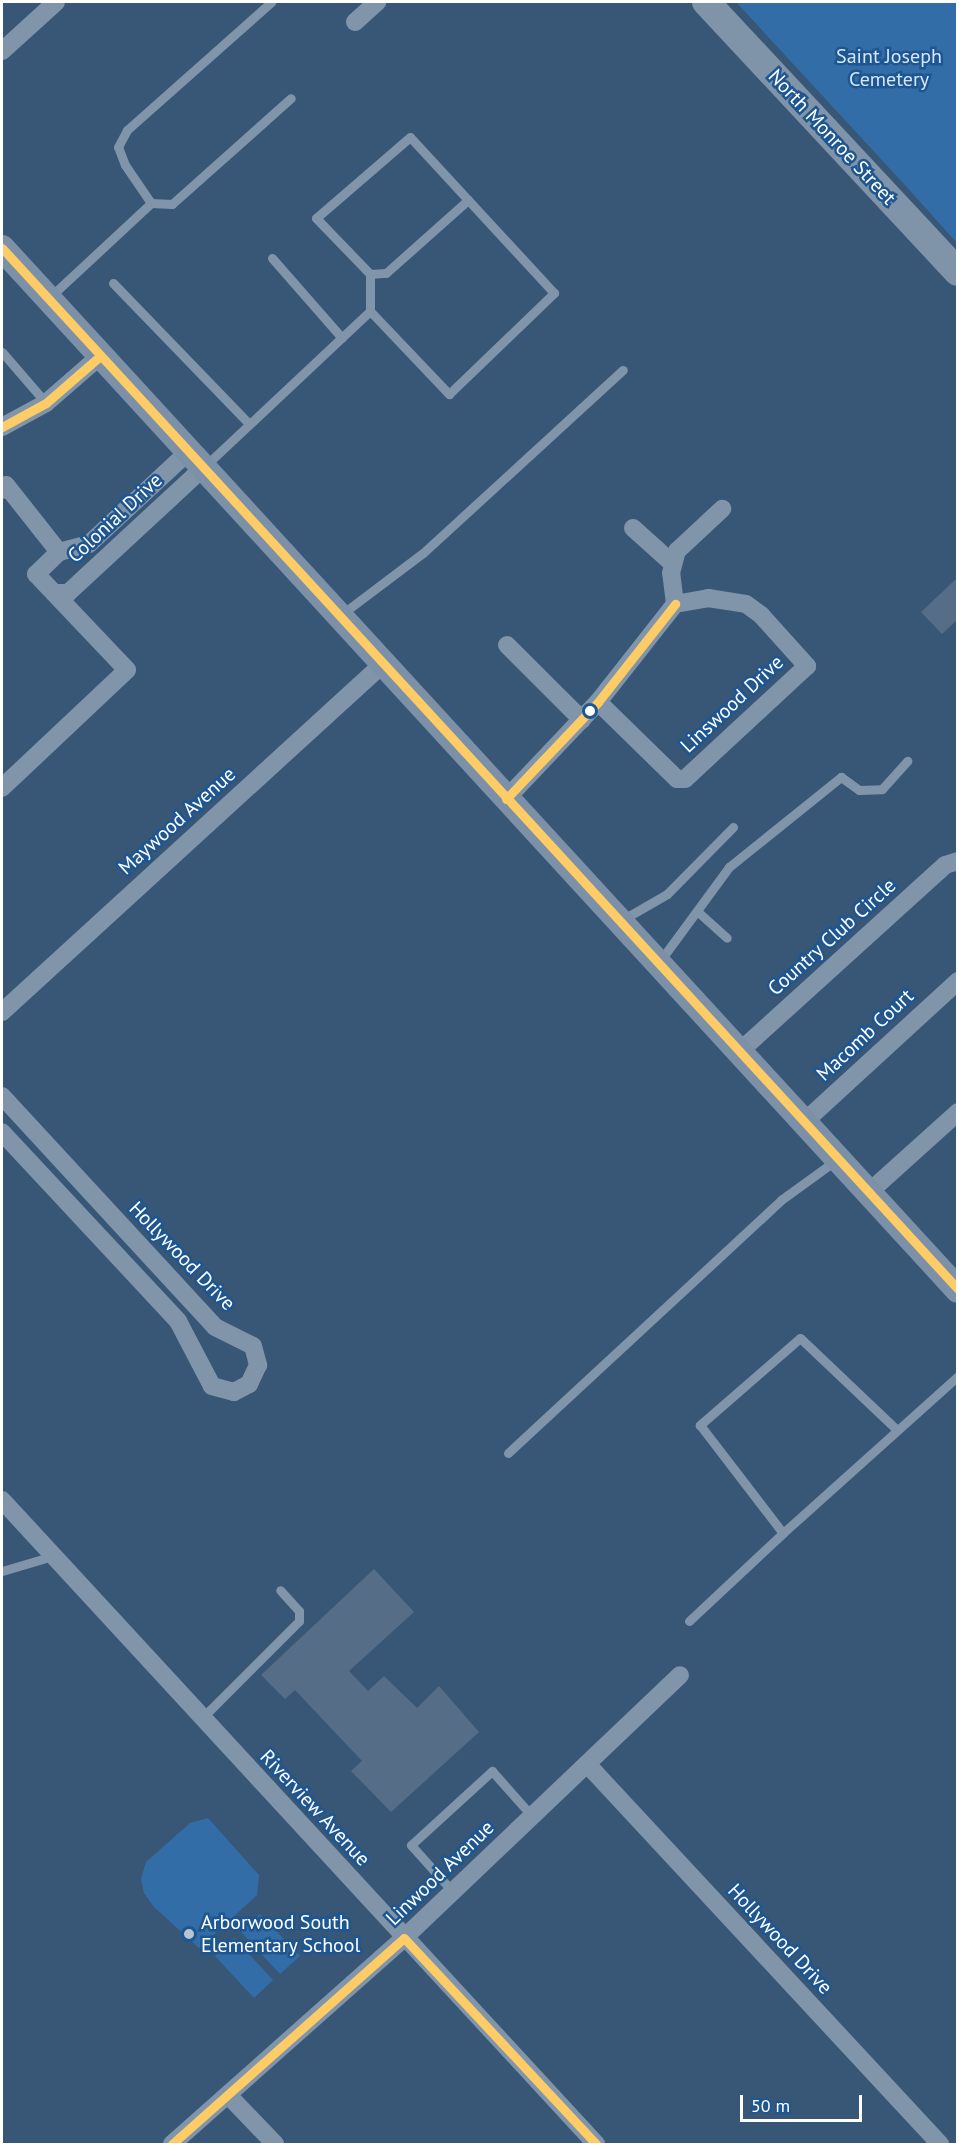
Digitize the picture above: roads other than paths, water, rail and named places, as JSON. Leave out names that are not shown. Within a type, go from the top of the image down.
[{"type":"main road","name":"North Monroe Street","points":[[706,2],[957,272]]},
{"type":"street","points":[[2,51],[56,2]]},
{"type":"street","points":[[355,22],[377,2]]},
{"type":"street","points":[[2,248],[957,1290]]},
{"type":"street","points":[[4,421],[46,403],[100,356]]},
{"type":"street","name":"Colonial Drive","points":[[2,788],[127,670],[36,574],[59,552],[89,543],[196,459]]},
{"type":"street","name":"Colonial Drive","points":[[54,593],[68,593],[196,459]]},
{"type":"street","name":"Colonial Drive","points":[[2,490],[6,485],[59,552]]},
{"type":"street","points":[[506,799],[598,702],[675,604],[672,563],[677,551],[722,509]]},
{"type":"street","points":[[633,528],[672,563]]},
{"type":"street","name":"Linswood Drive","points":[[598,702],[677,779],[685,779],[807,666],[761,615],[746,604],[708,598],[675,604]]},
{"type":"street","points":[[507,645],[582,720]]},
{"type":"street","name":"Maywood Avenue","points":[[2,1012],[384,663]]},
{"type":"street","name":"Country Club Circle","points":[[739,1052],[945,865],[957,861]]},
{"type":"street","name":"Macomb Court","points":[[803,1123],[957,981]]},
{"type":"street","name":"Hollywood Drive","points":[[2,1096],[215,1327],[253,1346],[258,1365],[249,1384],[234,1392],[212,1386],[178,1321],[2,1132]]},
{"type":"street","points":[[867,1194],[957,1112]]},
{"type":"street","name":"Riverview Avenue","points":[[2,1500],[596,2145]]},
{"type":"street","name":"Linwood Avenue","points":[[172,2145],[404,1938],[680,1674]]},
{"type":"street","name":"Hollywood Drive","points":[[587,1764],[940,2145]]},
{"type":"street","points":[[228,2095],[275,2145]]},
{"type":"lane","points":[[151,203],[125,165],[118,147],[128,130],[271,2]]},
{"type":"lane","points":[[48,299],[151,203],[172,204],[291,98]]},
{"type":"lane","points":[[410,137],[468,200],[554,293],[449,394],[370,311],[370,274],[316,218],[410,137]]},
{"type":"lane","points":[[370,274],[386,273],[468,200]]},
{"type":"lane","points":[[272,258],[342,338]]},
{"type":"lane","points":[[113,283],[249,424]]},
{"type":"lane","points":[[196,459],[249,424],[370,311]]},
{"type":"lane","points":[[2,352],[46,403]]},
{"type":"lane","points":[[340,616],[423,553],[623,370]]},
{"type":"lane","points":[[659,963],[729,867],[841,777],[859,790],[882,789],[907,761]]},
{"type":"lane","points":[[620,922],[667,894],[733,827]]},
{"type":"lane","points":[[697,911],[727,938]]},
{"type":"lane","points":[[508,1453],[781,1200],[836,1160]]},
{"type":"lane","points":[[783,1533],[700,1425],[800,1338],[896,1429]]},
{"type":"lane","points":[[689,1621],[896,1429],[957,1376]]},
{"type":"lane","points":[[2,1571],[53,1556]]},
{"type":"lane","points":[[202,1718],[299,1621],[299,1611],[280,1590]]},
{"type":"lane","points":[[453,1892],[411,1845],[492,1771],[532,1816]]},
{"type":"place","name":"Arborwood South Elementary School","points":[[189,1934]]},
{"type":"park label","name":"Saint Joseph Cemetery","points":[[889,68]]}]
